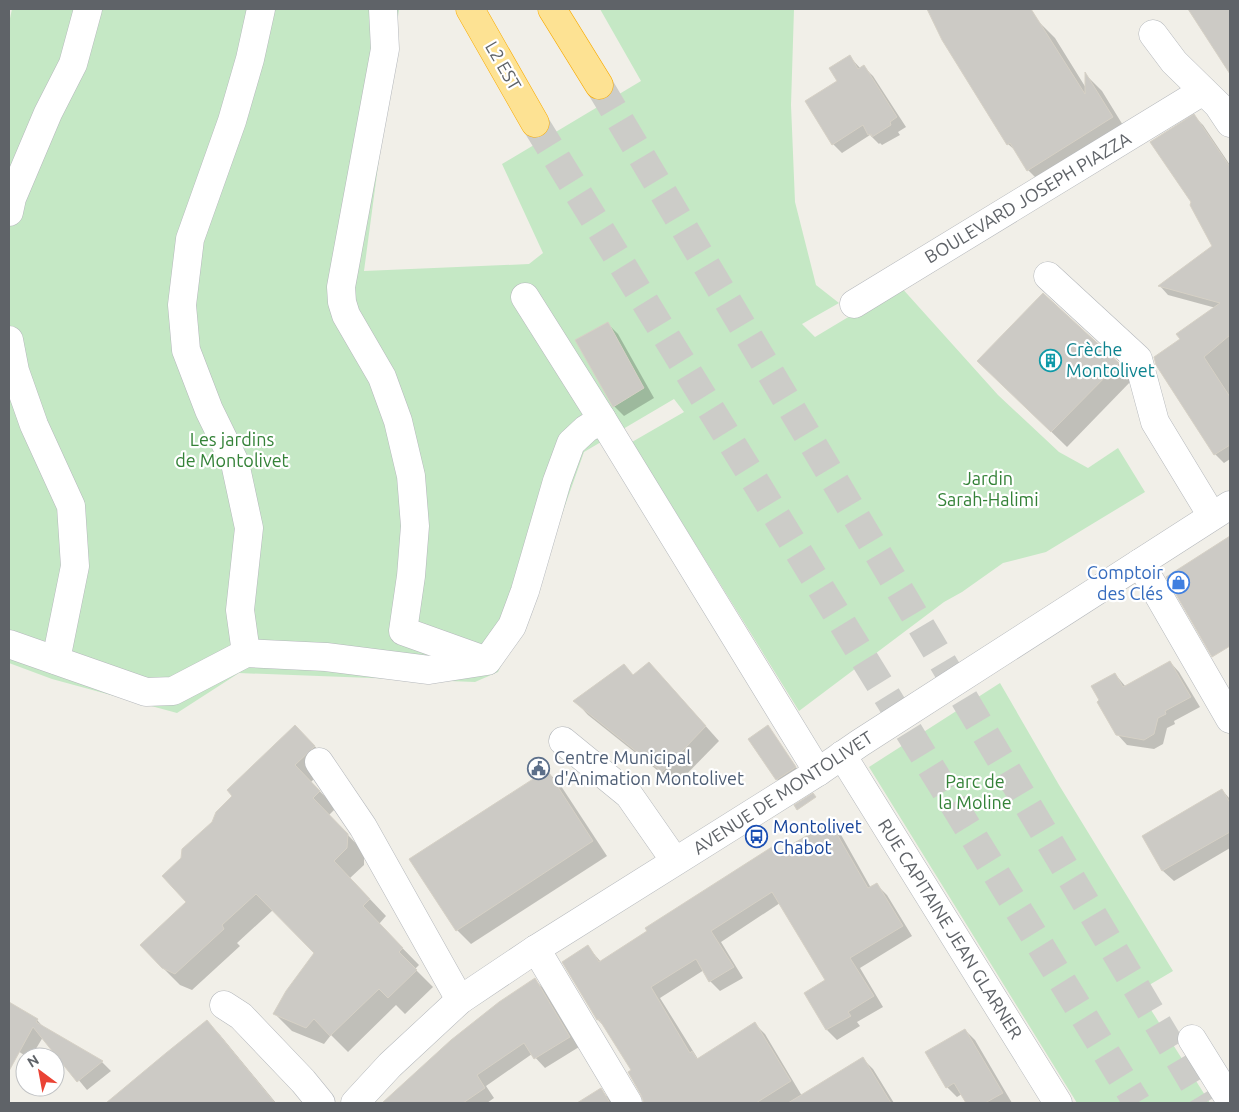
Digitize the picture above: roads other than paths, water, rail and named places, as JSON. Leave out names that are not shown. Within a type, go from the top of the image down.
[{"type":"highway","name":"L2 EST","points":[[470,9],[535,122]]},
{"type":"highway","points":[[552,9],[599,85]]},
{"type":"street","points":[[9,212],[12,198],[48,113],[73,64],[88,9]]},
{"type":"street","points":[[246,653],[240,610],[249,528],[235,463],[209,410],[186,350],[182,305],[190,239],[232,121],[250,59],[261,9]]},
{"type":"street","points":[[383,9],[385,49],[347,250],[341,287],[342,302],[346,315],[382,376],[398,421],[411,476],[415,526],[411,576],[403,631],[487,661]]},
{"type":"street","points":[[1153,34],[1174,62],[1218,106],[1230,123]]},
{"type":"street","name":"BOULEVARD JOSEPH PIAZZA","points":[[854,304],[1203,91]]},
{"type":"street","points":[[1048,276],[1138,359],[1155,422],[1221,511]]},
{"type":"street","points":[[525,297],[818,772]]},
{"type":"street","points":[[9,340],[14,371],[34,425],[71,506],[75,566],[56,660]]},
{"type":"street","points":[[9,644],[146,692],[173,691],[246,653],[326,657],[429,670],[487,661],[512,626],[525,591],[557,481],[571,444],[586,430],[602,420]]},
{"type":"street","name":"AVENUE DE MONTOLIVET","points":[[355,1103],[390,1065],[460,1000],[536,949],[818,772],[1221,511]]},
{"type":"street","points":[[1140,563],[1230,720]]},
{"type":"street","points":[[563,741],[629,795],[675,861]]},
{"type":"street","name":"RUE CAPITAINE JEAN GLARNER","points":[[842,755],[1058,1103]]},
{"type":"street","points":[[319,762],[362,827],[460,1000]]},
{"type":"street","points":[[536,949],[628,1103]]},
{"type":"street","points":[[224,1005],[242,1016],[321,1103]]},
{"type":"street","points":[[1192,1039],[1230,1100]]},
{"type":"tunnel","points":[[599,85],[1205,1103]]},
{"type":"tunnel","points":[[535,123],[1137,1103]]},
{"type":"place","name":"Crèche Montolivet","points":[[1050,360]]},
{"type":"place","name":"Comptoir des Clés","points":[[1179,583]]},
{"type":"place","name":"Centre Municipal d'Animation Montolivet","points":[[538,768]]},
{"type":"place","name":"Montolivet Chabot","points":[[757,837]]},
{"type":"park label","name":"Les jardins de Montolivet","points":[[232,450]]},
{"type":"park label","name":"Jardin Sarah-Halimi","points":[[988,489]]},
{"type":"park label","name":"Parc de la Moline","points":[[975,792]]}]
